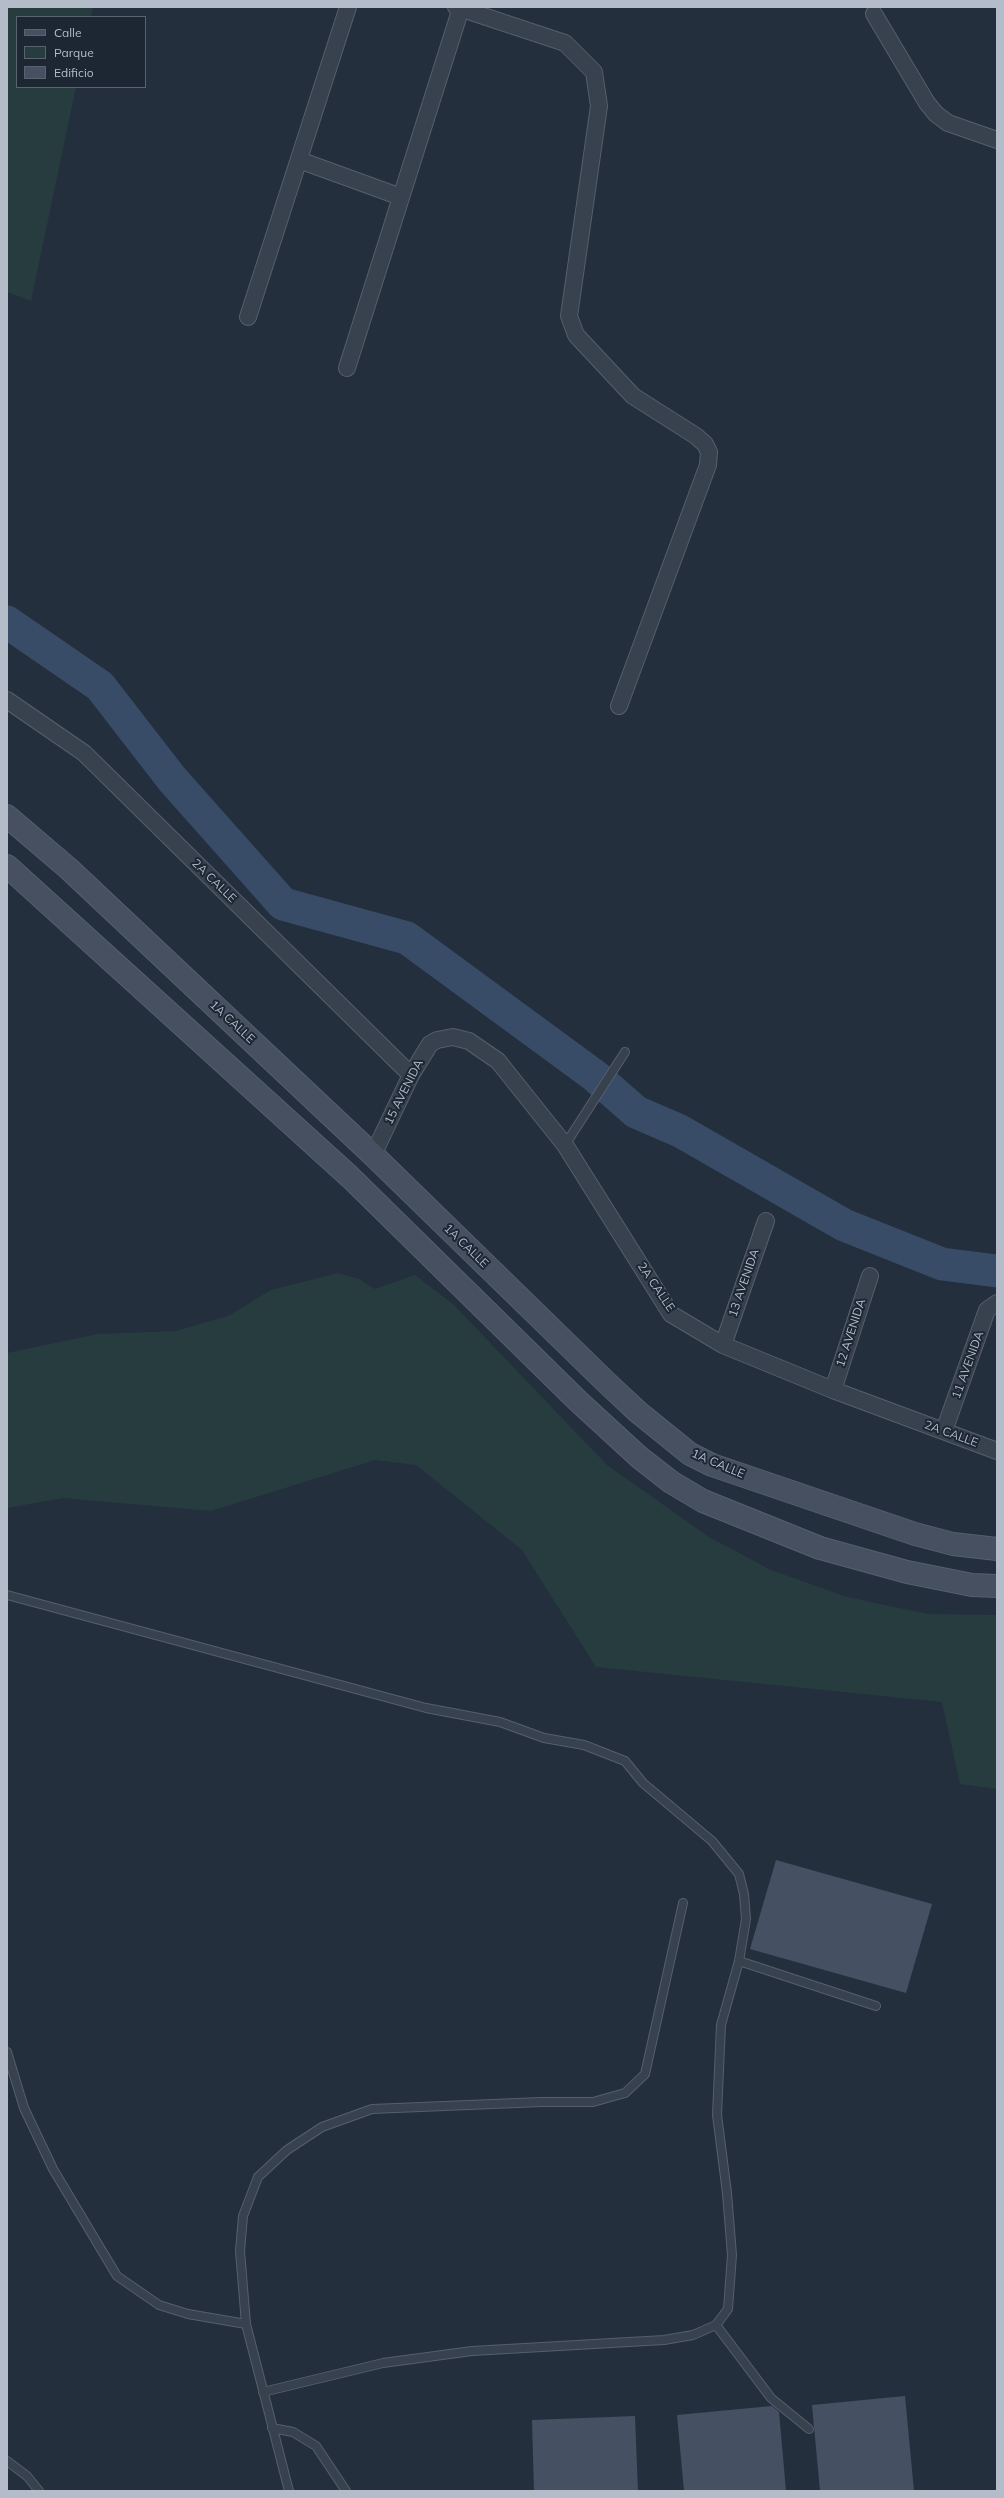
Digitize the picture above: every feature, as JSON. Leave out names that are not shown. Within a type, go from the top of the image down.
[{"type":"main road","name":"1A CALLE","points":[[7,816],[69,869],[373,1155],[638,1412],[690,1454],[712,1465],[915,1534],[953,1544],[997,1549]]},
{"type":"main road","points":[[7,866],[344,1172],[578,1402],[639,1458],[671,1482],[703,1501],[820,1548],[907,1572],[972,1585],[997,1586]]},
{"type":"street","points":[[248,318],[348,7]]},
{"type":"street","points":[[347,368],[460,8],[565,43],[594,72],[599,106],[569,316],[576,335],[633,396],[696,436],[705,444],[709,452],[708,465],[619,706]]},
{"type":"street","points":[[874,14],[927,103],[936,114],[948,123],[997,140]]},
{"type":"street","points":[[299,160],[401,197]]},
{"type":"street","name":"2A CALLE","points":[[7,700],[84,753],[411,1075]]},
{"type":"street","name":"2A CALLE","points":[[445,1038],[453,1037],[469,1041],[498,1061],[565,1145],[671,1314],[723,1345],[833,1390],[997,1451]]},
{"type":"street","name":"15 AVENIDA","points":[[373,1155],[411,1075],[430,1044],[445,1038]]},
{"type":"street","name":"13 AVENIDA","points":[[723,1345],[766,1221]]},
{"type":"street","name":"12 AVENIDA","points":[[833,1390],[870,1276]]},
{"type":"street","name":"11 AVENIDA","points":[[944,1431],[987,1310],[997,1303]]},
{"type":"lane","points":[[565,1145],[625,1052]]},
{"type":"lane","points":[[7,1595],[426,1708],[500,1722],[544,1738],[584,1745],[625,1761],[643,1783],[712,1841],[739,1874],[746,1919],[739,1961],[722,2025],[718,2074],[717,2115],[727,2193],[732,2255],[728,2309],[716,2325],[693,2334],[664,2340],[472,2351],[383,2363],[263,2392]]},
{"type":"lane","points":[[289,2491],[246,2324],[240,2251],[243,2216],[258,2177],[287,2150],[322,2127],[372,2110],[540,2102],[593,2102],[625,2093],[645,2074],[683,1903]]},
{"type":"lane","points":[[739,1961],[876,2006]]},
{"type":"lane","points":[[7,2052],[24,2108],[53,2169],[117,2276],[159,2306],[188,2314],[246,2324]]},
{"type":"lane","points":[[716,2325],[771,2398],[809,2429]]},
{"type":"lane","points":[[272,2428],[293,2432],[316,2446],[346,2491]]},
{"type":"lane","points":[[7,2461],[27,2476],[39,2491]]},
{"type":"green space","points":[[7,7],[93,7],[91,16],[16,16],[16,88],[76,88],[31,301],[7,292]]},
{"type":"green space","points":[[338,1273],[359,1279],[375,1289],[415,1275],[453,1304],[607,1465],[709,1537],[771,1570],[847,1597],[928,1614],[997,1615],[997,1789],[960,1784],[942,1702],[596,1667],[522,1550],[416,1465],[375,1460],[211,1511],[63,1498],[7,1508],[7,1353],[98,1334],[176,1331],[228,1316],[271,1290]]},
{"type":"building","points":[[776,1860],[932,1904],[906,1993],[750,1949]]},
{"type":"building","points":[[905,2396],[914,2491],[820,2491],[812,2405]]},
{"type":"building","points":[[772,2406],[779,2412],[786,2491],[684,2491],[677,2415]]},
{"type":"building","points":[[635,2416],[638,2491],[534,2491],[532,2420]]},
{"type":"waterway","points":[[7,622],[100,686],[172,779],[283,904],[407,938],[595,1076],[636,1112],[680,1131],[844,1225],[942,1264],[997,1271]]}]
